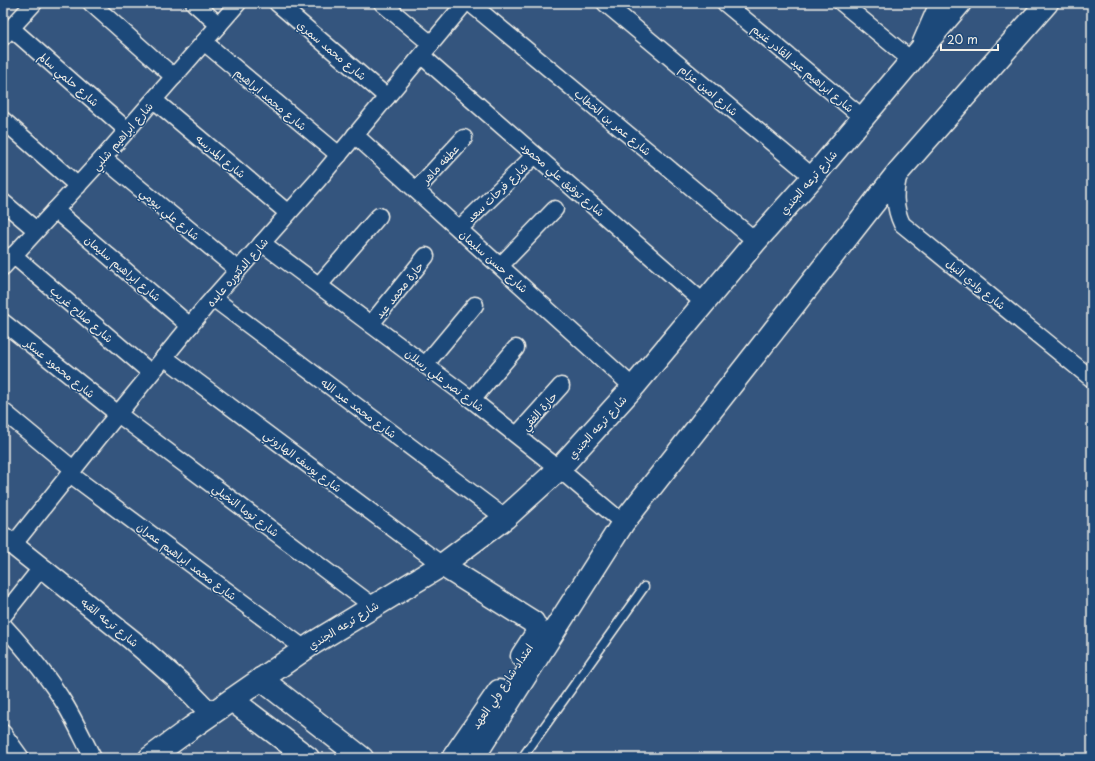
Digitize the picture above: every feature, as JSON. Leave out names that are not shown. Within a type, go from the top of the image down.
[{"type":"main road","name":"شارع ترعه الجندي","points":[[150,758],[305,649],[442,565],[505,518],[559,469],[633,387],[756,240],[814,177],[960,3]]},
{"type":"main road","points":[[473,758],[545,631],[622,523],[899,171],[1047,3]]},
{"type":"main road","name":"امتداد شارع ولي العهد","points":[[442,565],[545,631],[535,637],[453,758]]},
{"type":"main road","points":[[261,679],[362,758]]},
{"type":"main road","points":[[232,700],[308,758]]},
{"type":"street","points":[[7,32],[34,3]]},
{"type":"street","points":[[91,3],[174,77]]},
{"type":"street","points":[[194,3],[219,25]]},
{"type":"street","name":"شارع ابراهيم شلبي","points":[[8,261],[103,158],[238,3]]},
{"type":"street","name":"شارع محمد سمري","points":[[277,3],[387,97]]},
{"type":"street","name":"شارع توفيق علي محمود","points":[[382,3],[426,50],[535,155],[704,303]]},
{"type":"street","name":"شارع الدكتوره عايده","points":[[8,541],[71,472],[213,298],[338,155],[465,3]]},
{"type":"street","name":"شارع عمر بن الخطاب","points":[[470,3],[756,240]]},
{"type":"street","name":"شارع امين عزام","points":[[605,3],[814,177]]},
{"type":"street","name":"شارع ابراهيم عبد القادر غنيم","points":[[725,3],[863,118]]},
{"type":"street","points":[[842,3],[913,58],[938,3]]},
{"type":"street","name":"شارع حلمي سالم","points":[[7,32],[127,130]]},
{"type":"street","name":"شارع محمد ابراهيم","points":[[204,42],[338,155]]},
{"type":"street","name":"شارع المدرسه","points":[[154,100],[288,213]]},
{"type":"street","points":[[3,120],[78,186]]},
{"type":"street","name":"شارع حسن سليمان","points":[[355,135],[633,387]]},
{"type":"street","name":"عطفه ماهر","points":[[416,190],[464,138]]},
{"type":"street","name":"شارع فرحات سعد","points":[[459,229],[535,155]]},
{"type":"street","name":"شارع علي بيومي","points":[[103,158],[238,270]]},
{"type":"street","name":"شارع وادي النيل","points":[[899,171],[894,196],[898,215],[902,224],[1092,379]]},
{"type":"street","points":[[3,202],[36,230]]},
{"type":"street","points":[[500,266],[555,209]]},
{"type":"street","name":"شارع ابراهيم سليمان","points":[[55,210],[190,326]]},
{"type":"street","points":[[319,285],[379,216]]},
{"type":"street","name":"شارع نصر علي رسلان","points":[[262,243],[517,435],[622,523]]},
{"type":"street","name":"حارة محمد عيد","points":[[371,324],[426,256]]},
{"type":"street","name":"شارع صلاح غريب","points":[[8,261],[151,373]]},
{"type":"street","name":"شارع محمد عبد الله","points":[[213,298],[505,518]]},
{"type":"street","points":[[425,365],[475,305]]},
{"type":"street","name":"شارع محمود عسكر","points":[[3,322],[118,414]]},
{"type":"street","points":[[472,400],[516,348]]},
{"type":"street","name":"شارع يوسف الهاروني","points":[[164,357],[442,565]]},
{"type":"street","name":"حارة الفقي","points":[[517,435],[561,386]]},
{"type":"street","name":"شارع محمد ابراهيم عمران","points":[[3,411],[71,472],[305,649]]},
{"type":"street","name":"شارع توما النخيلي","points":[[118,414],[374,606]]},
{"type":"street","name":"شارع ترعه القبه","points":[[8,541],[138,645],[180,682],[211,714]]},
{"type":"street","points":[[3,616],[42,567]]},
{"type":"street","points":[[3,625],[49,680],[66,706],[93,758]]},
{"type":"street","points":[[3,732],[21,758]]},
{"type":"lane","points":[[522,758],[644,587]]}]
